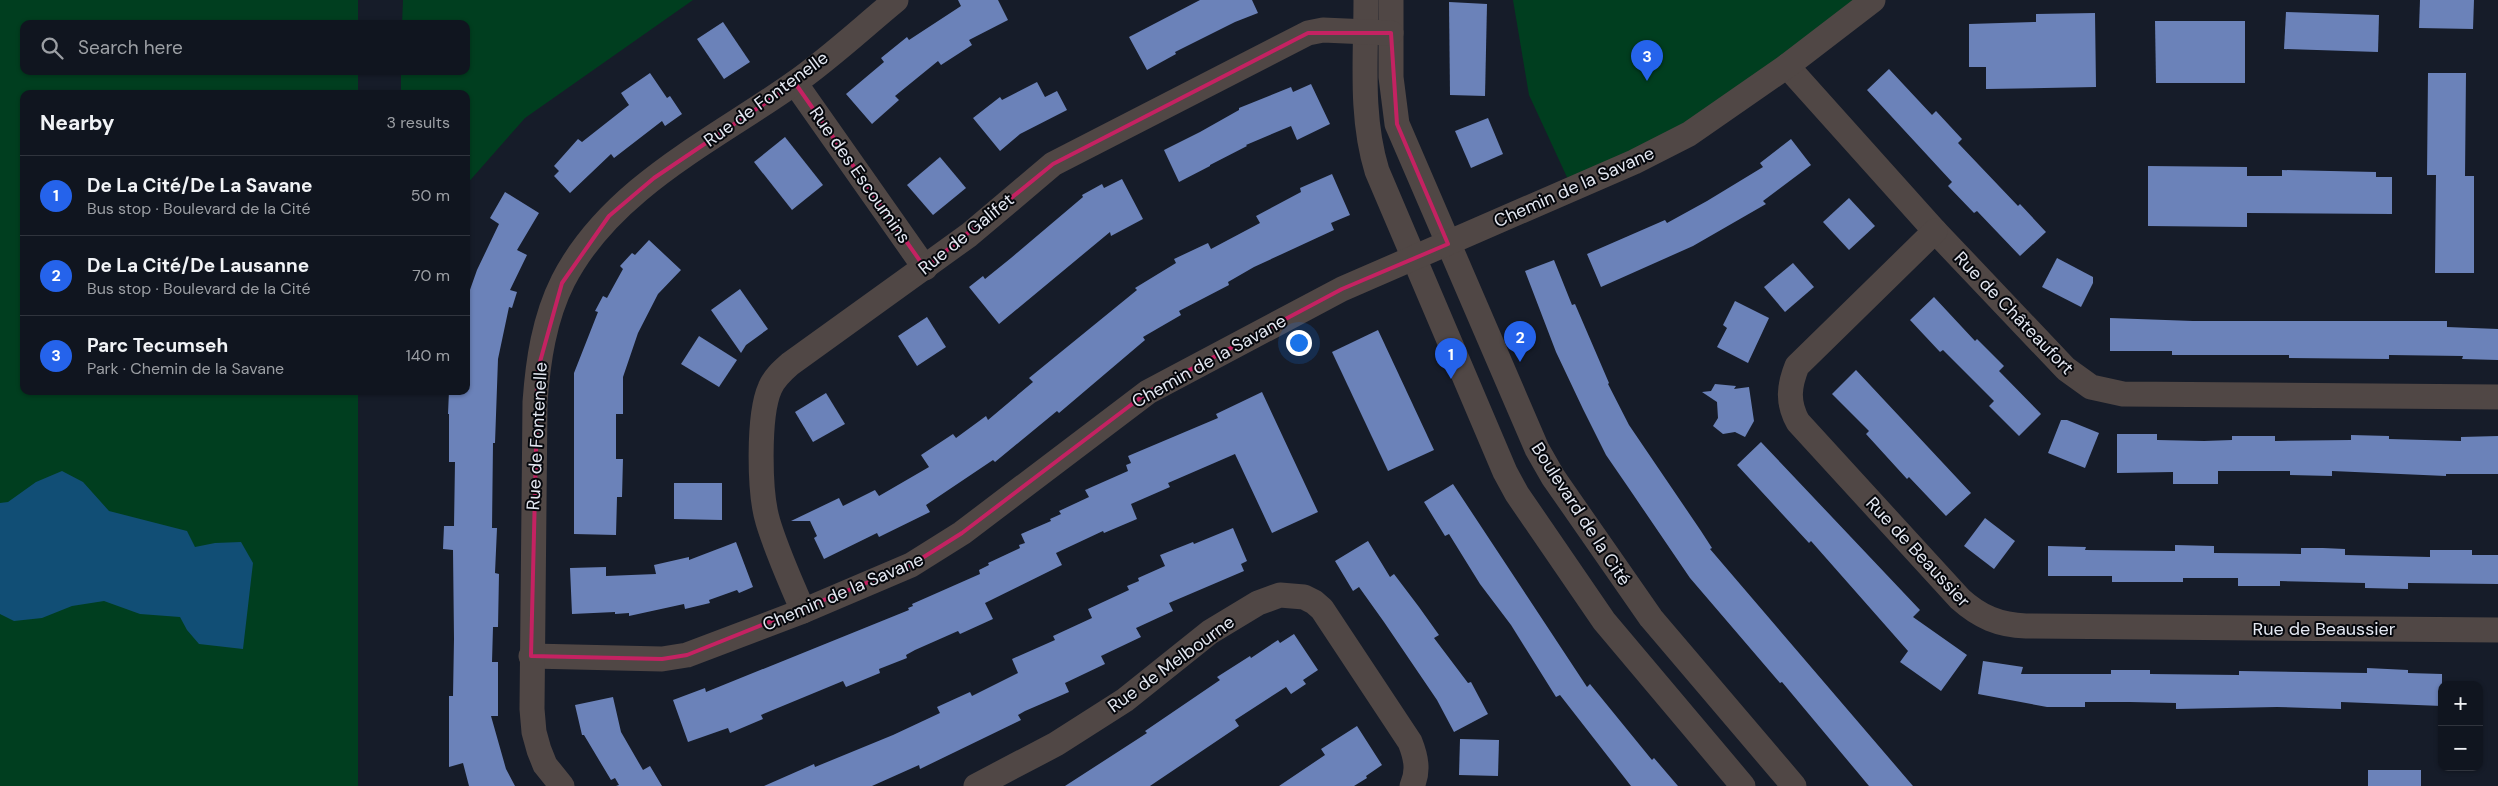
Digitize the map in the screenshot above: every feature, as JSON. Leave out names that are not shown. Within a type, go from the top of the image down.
[{"type":"street","name":"Rue de Fontenelle","points":[[562,786],[545,765],[534,732],[531,656],[535,412],[538,368],[543,342],[562,283],[590,239],[609,216],[654,178],[795,83],[896,0]]},
{"type":"street","points":[[1366,0],[1366,124],[1377,171],[1496,453],[1517,494],[1604,621],[1743,786]]},
{"type":"street","name":"Boulevard de la Cité","points":[[1391,0],[1392,85],[1397,124],[1524,423],[1553,477],[1651,618],[1794,786]]},
{"type":"street","name":"Chemin de la Savane","points":[[531,656],[662,659],[688,655],[803,611],[910,565],[940,549],[1109,420],[1148,392],[1178,374],[1333,293],[1662,149],[1714,119],[1873,0]]},
{"type":"street","name":"Rue de Galifet","points":[[803,611],[767,521],[761,484],[764,416],[770,388],[777,376],[790,364],[969,235],[1053,164],[1308,33],[1323,30],[1391,33]]},
{"type":"street","name":"Rue de Châteaufort","points":[[1787,66],[1935,232],[2066,369],[2091,387],[2106,392],[2498,397]]},
{"type":"street","name":"Rue des Escoumins","points":[[795,83],[925,268]]},
{"type":"street","name":"Rue de Beaussier","points":[[1935,232],[1797,366],[1790,381],[1789,394],[1791,409],[1798,422],[1960,599],[1974,611],[2006,625],[2026,626],[2498,630]]},
{"type":"street","name":"Rue de Melbourne","points":[[976,786],[1056,744],[1125,700],[1210,632],[1258,603],[1280,595],[1304,597],[1314,602],[1330,620],[1410,742],[1415,755],[1416,767],[1412,786]]},
{"type":"highlighted area","points":[[1308,33],[1391,33],[1397,124],[1448,244],[1342,289],[1148,392],[962,533],[911,565],[687,655],[662,659],[531,656],[538,369],[562,283],[609,216],[654,178],[795,83],[925,268],[1053,164]]},
{"type":"green space","points":[[0,0],[358,0],[358,20],[20,20],[20,75],[358,75],[358,90],[20,90],[20,395],[358,395],[358,786],[0,786]]},
{"type":"green space","points":[[403,0],[693,0],[525,118],[470,180],[470,90],[401,90],[401,75],[470,75],[470,20],[402,20]]},
{"type":"green space","points":[[1513,0],[1873,0],[1787,66],[1572,188],[1529,95]]},
{"type":"water","points":[[62,471],[83,482],[109,511],[187,531],[195,547],[215,543],[241,542],[253,563],[243,649],[199,644],[187,630],[180,617],[140,614],[104,601],[72,606],[42,618],[14,621],[0,614],[0,503],[8,502],[36,482]]},
{"type":"building","points":[[958,0],[998,0],[1008,20],[969,40],[972,45],[941,65],[938,61],[895,96],[899,100],[872,124],[846,94],[884,62],[881,58],[907,37],[909,40],[961,6]]},
{"type":"building","points":[[1200,0],[1252,0],[1258,13],[1235,22],[1175,52],[1176,54],[1147,70],[1129,37]]},
{"type":"building","points":[[2420,0],[2474,0],[2473,29],[2419,28]]},
{"type":"building","points":[[1449,2],[1487,4],[1485,96],[1450,95]]},
{"type":"building","points":[[2286,12],[2379,15],[2378,52],[2284,49]]},
{"type":"building","points":[[2095,13],[2096,87],[1986,89],[1986,67],[1969,67],[1969,24],[2036,22],[2036,14]]},
{"type":"building","points":[[2155,21],[2245,21],[2245,83],[2156,83]]},
{"type":"building","points":[[723,22],[750,62],[724,79],[697,39]]},
{"type":"building","points":[[1889,69],[1932,115],[1936,111],[1962,139],[1958,143],[2018,206],[2020,204],[2046,232],[2020,256],[1977,211],[1974,213],[1948,186],[1952,182],[1867,90]]},
{"type":"building","points":[[650,73],[667,98],[670,96],[682,114],[665,126],[662,121],[614,158],[611,154],[570,193],[554,176],[559,171],[554,166],[578,139],[582,142],[629,105],[621,93]]},
{"type":"building","points":[[2428,73],[2466,73],[2465,176],[2474,176],[2474,273],[2435,273],[2436,175],[2427,175]]},
{"type":"building","points":[[1037,82],[1045,97],[1057,91],[1067,110],[1020,134],[1000,151],[973,118],[1000,97],[1002,100]]},
{"type":"building","points":[[1311,84],[1330,124],[1297,140],[1291,126],[1246,145],[1179,182],[1164,150],[1200,132],[1239,110],[1239,108],[1291,87],[1293,92]]},
{"type":"building","points":[[1488,118],[1503,154],[1471,168],[1455,131]]},
{"type":"building","points":[[785,137],[823,185],[792,210],[754,162]]},
{"type":"building","points":[[1791,139],[1811,165],[1763,201],[1766,204],[1693,246],[1601,287],[1587,254],[1665,220],[1667,223],[1707,201],[1763,167],[1760,163]]},
{"type":"building","points":[[940,157],[966,188],[933,215],[907,185]]},
{"type":"building","points":[[2148,166],[2247,167],[2247,176],[2282,176],[2282,170],[2376,172],[2376,177],[2392,177],[2392,214],[2247,213],[2247,227],[2148,226]]},
{"type":"building","points":[[1332,174],[1350,215],[1331,223],[1334,230],[1254,267],[1228,282],[1229,285],[1179,311],[1181,315],[1143,337],[1145,340],[1059,413],[1057,411],[995,462],[993,460],[926,505],[930,512],[879,537],[877,533],[824,559],[814,538],[817,536],[810,521],[791,521],[839,498],[843,506],[875,490],[879,496],[929,467],[921,455],[953,434],[956,438],[986,416],[988,420],[1033,382],[1029,378],[1137,290],[1135,288],[1176,263],[1174,259],[1208,243],[1211,249],[1260,223],[1256,216],[1301,192],[1300,188]]},
{"type":"building","points":[[1122,179],[1143,219],[1111,236],[1110,232],[999,324],[969,287],[983,276],[985,279],[1011,258],[1083,197],[1082,195],[1102,184],[1104,188]]},
{"type":"building","points":[[505,192],[539,213],[517,250],[527,255],[510,290],[517,292],[512,308],[509,307],[498,359],[495,443],[493,443],[492,528],[497,528],[495,573],[499,574],[498,627],[493,627],[492,662],[498,662],[498,716],[491,716],[506,769],[515,786],[469,786],[463,763],[449,767],[449,696],[453,696],[453,550],[443,549],[444,526],[454,526],[455,462],[449,462],[449,395],[470,395],[470,290],[477,270],[499,224],[490,218]]},
{"type":"building","points":[[1849,198],[1875,226],[1849,250],[1823,222]]},
{"type":"building","points":[[649,240],[681,270],[658,294],[638,333],[623,377],[623,414],[616,414],[616,459],[623,459],[622,497],[617,497],[616,535],[574,534],[574,373],[598,312],[595,311],[603,296],[607,298],[623,269],[620,266],[632,253],[635,255]]},
{"type":"building","points":[[2057,258],[2093,277],[2093,283],[2081,307],[2042,287]]},
{"type":"building","points":[[1554,260],[1572,305],[1575,304],[1608,384],[1629,425],[1701,531],[1712,548],[1710,549],[1913,786],[1869,786],[1782,682],[1780,683],[1690,578],[1606,455],[1556,352],[1525,271]]},
{"type":"building","points":[[1793,263],[1814,287],[1785,312],[1764,287]]},
{"type":"building","points":[[740,289],[768,329],[746,345],[741,353],[711,310]]},
{"type":"building","points":[[1934,297],[1975,341],[1977,339],[2004,366],[1999,371],[2041,414],[2019,436],[1989,406],[1994,401],[1943,350],[1940,352],[1910,320]]},
{"type":"building","points":[[1735,301],[1769,318],[1748,363],[1717,347],[1727,328],[1723,325]]},
{"type":"building","points":[[927,317],[946,347],[917,366],[898,336]]},
{"type":"building","points":[[2110,318],[2193,321],[2447,321],[2447,327],[2498,329],[2498,360],[2462,359],[2463,356],[2389,355],[2389,359],[2289,358],[2289,355],[2172,355],[2172,351],[2110,351]]},
{"type":"building","points":[[1378,330],[1434,450],[1388,471],[1332,352]]},
{"type":"building","points":[[699,336],[737,360],[719,387],[681,364]]},
{"type":"building","points":[[1856,370],[1971,493],[1946,516],[1909,477],[1907,479],[1866,434],[1869,431],[1832,394]]},
{"type":"building","points":[[1715,384],[1736,386],[1734,389],[1749,387],[1754,421],[1745,437],[1735,432],[1723,434],[1713,426],[1718,418],[1717,402],[1702,392],[1711,391]]},
{"type":"building","points":[[1262,392],[1318,512],[1272,533],[1235,454],[1168,483],[1170,487],[1131,504],[1137,519],[1104,533],[1103,531],[1056,553],[1062,565],[985,603],[993,619],[960,634],[958,631],[915,650],[906,655],[907,658],[879,669],[880,673],[846,687],[843,681],[761,715],[763,719],[730,733],[728,728],[688,742],[673,700],[705,688],[706,692],[909,610],[908,608],[913,606],[912,604],[980,574],[979,570],[989,565],[988,563],[1020,548],[1019,545],[1025,543],[1021,534],[1051,521],[1050,519],[1061,514],[1059,511],[1089,497],[1085,490],[1128,471],[1126,465],[1131,463],[1128,456],[1218,418],[1216,414]]},
{"type":"building","points":[[826,393],[845,424],[813,442],[795,412]]},
{"type":"building","points":[[2061,420],[2067,420],[2099,433],[2085,468],[2048,453]]},
{"type":"building","points":[[2117,434],[2157,434],[2157,440],[2204,441],[2232,440],[2232,436],[2275,436],[2275,441],[2351,440],[2351,435],[2389,436],[2389,439],[2461,441],[2461,437],[2498,436],[2498,474],[2446,474],[2446,476],[2332,471],[2332,476],[2290,475],[2290,471],[2218,471],[2218,484],[2173,484],[2173,472],[2117,473]]},
{"type":"building","points":[[1761,442],[1920,610],[1913,617],[1967,655],[1941,691],[1900,662],[1908,651],[1811,541],[1809,543],[1737,465]]},
{"type":"building","points":[[674,483],[722,483],[722,520],[674,519]]},
{"type":"building","points":[[1453,484],[1587,687],[1590,684],[1652,760],[1654,758],[1678,786],[1631,786],[1560,695],[1556,697],[1511,625],[1480,584],[1449,534],[1445,536],[1424,502]]},
{"type":"building","points":[[1985,518],[2015,541],[1994,569],[1964,546]]},
{"type":"building","points":[[1233,528],[1247,561],[1241,564],[1244,571],[1169,603],[1173,611],[1136,628],[1141,637],[1101,656],[1105,664],[1065,683],[1069,692],[1018,715],[1021,720],[920,769],[919,765],[872,786],[764,786],[814,764],[815,767],[893,735],[940,713],[937,707],[970,692],[972,696],[1018,673],[1012,659],[1055,640],[1053,636],[1092,618],[1088,609],[1129,590],[1127,586],[1139,581],[1138,578],[1165,566],[1160,555]]},
{"type":"building","points":[[1368,541],[1390,577],[1394,574],[1439,635],[1434,638],[1468,683],[1471,682],[1488,714],[1454,732],[1437,700],[1359,587],[1353,591],[1335,561]]},
{"type":"building","points":[[736,542],[753,587],[739,593],[737,590],[709,600],[710,603],[685,609],[684,604],[629,616],[629,613],[615,614],[615,612],[572,614],[570,568],[606,567],[606,576],[656,574],[654,565],[689,557],[689,560]]},
{"type":"building","points":[[2175,545],[2214,546],[2214,553],[2301,554],[2301,548],[2323,548],[2345,549],[2345,555],[2430,557],[2430,550],[2472,550],[2472,555],[2498,555],[2498,584],[2408,583],[2408,589],[2365,588],[2365,583],[2280,581],[2280,586],[2238,586],[2238,578],[2183,578],[2183,582],[2112,582],[2112,576],[2048,576],[2048,546],[2086,547],[2085,550],[2175,551]]},
{"type":"building","points":[[1294,634],[1318,670],[1303,680],[1306,684],[1291,694],[1286,687],[1235,720],[1239,726],[1150,786],[1065,786],[1147,733],[1145,731],[1220,680],[1217,677],[1278,640],[1280,643]]},
{"type":"building","points":[[1983,661],[2023,667],[2021,674],[2111,674],[2111,670],[2150,670],[2150,674],[2239,675],[2239,671],[2367,673],[2367,668],[2408,670],[2408,673],[2442,674],[2442,681],[2438,681],[2438,706],[2341,702],[2341,709],[2277,707],[2176,709],[2176,703],[2085,702],[2085,707],[2047,707],[1978,694]]},
{"type":"building","points":[[613,697],[621,732],[643,770],[650,766],[662,786],[616,786],[619,785],[615,778],[611,780],[584,735],[582,735],[575,705]]},
{"type":"building","points":[[1357,726],[1382,765],[1366,776],[1367,778],[1354,786],[1279,786],[1325,755],[1321,749]]},
{"type":"building","points":[[1460,739],[1499,740],[1498,776],[1459,775]]},
{"type":"building","points":[[2368,770],[2421,770],[2421,786],[2368,786]]},
{"type":"place","name":"Parc Tecumseh","points":[[1647,81]]},
{"type":"place","name":"De La Cité/De Lausanne","points":[[1520,362]]},
{"type":"place","name":"De La Cité/De La Savane","points":[[1451,379]]}]
